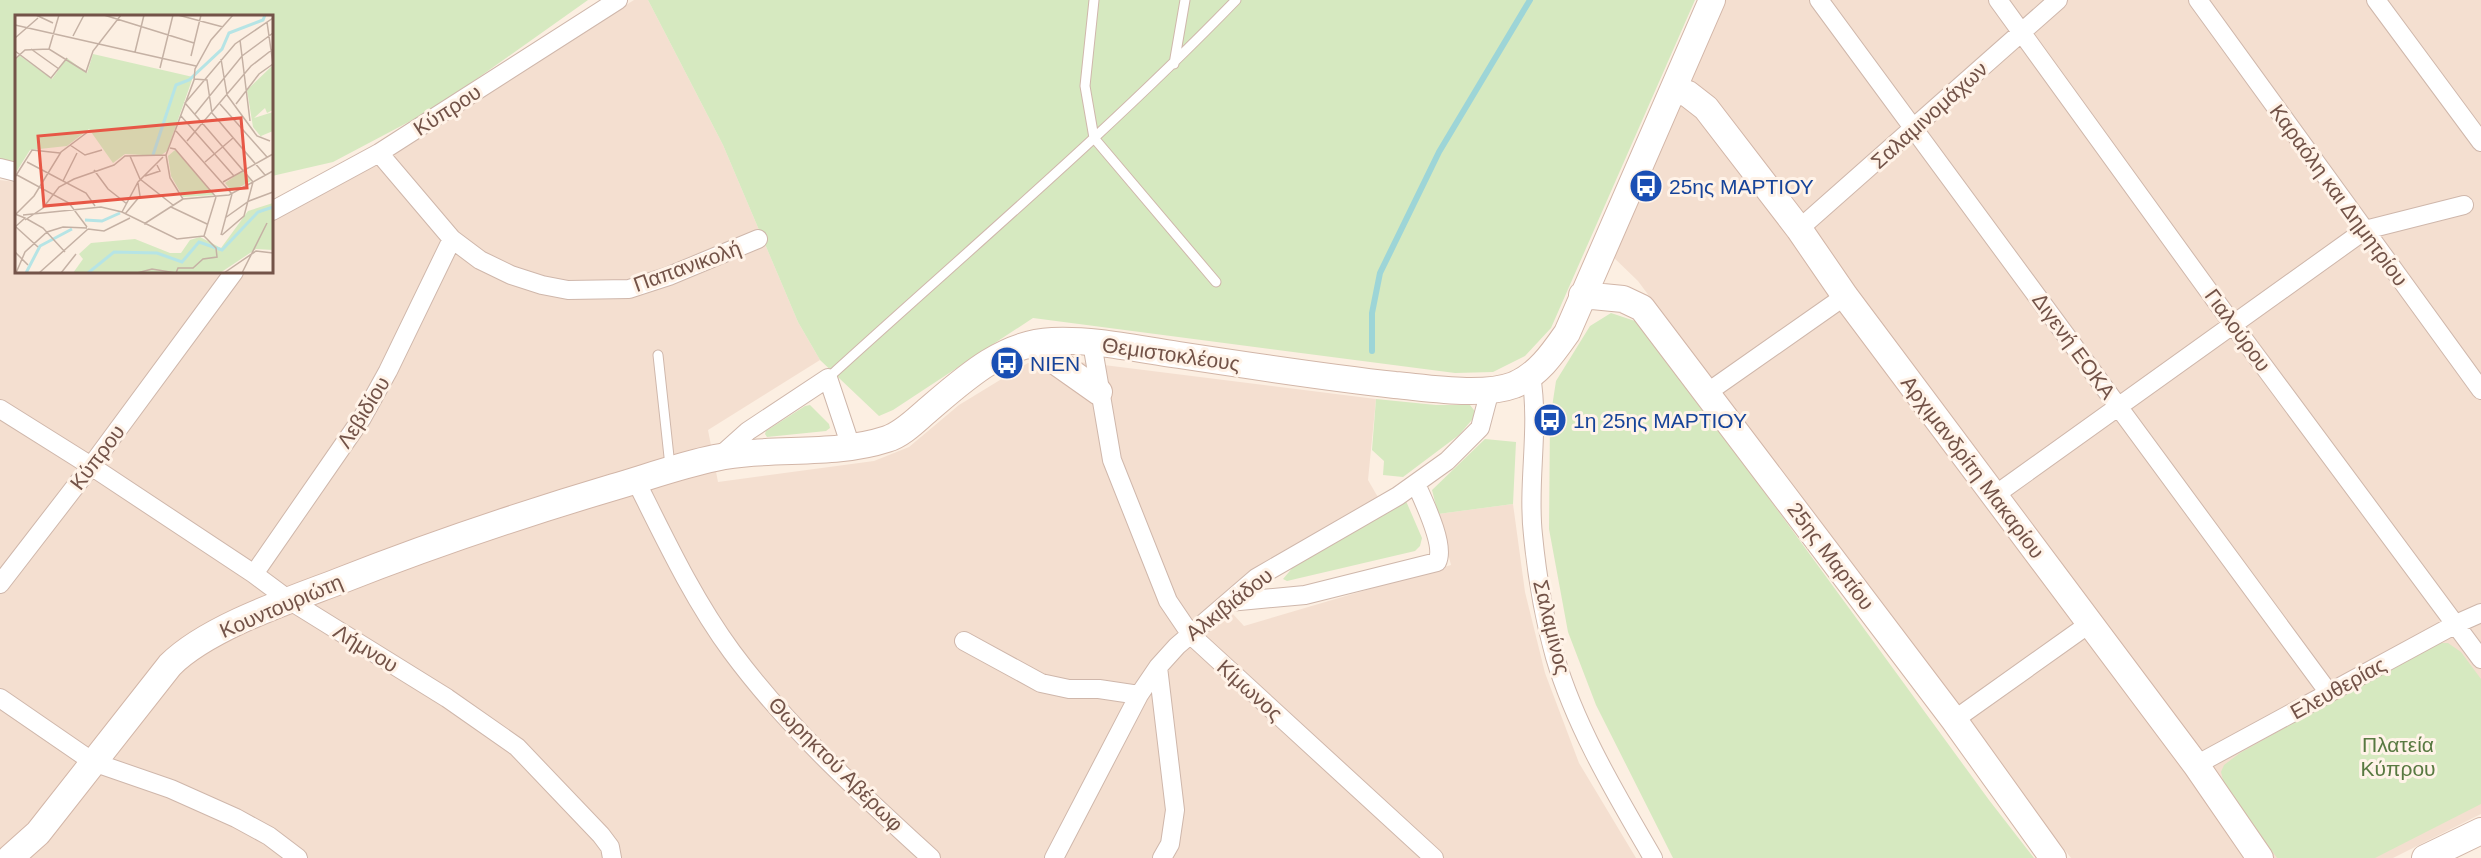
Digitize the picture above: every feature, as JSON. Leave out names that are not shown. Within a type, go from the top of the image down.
[{"type":"street","name":"Κύπρου","points":[[273,210],[380,153],[618,0]]},
{"type":"street","name":"Θεμιστοκλέους","points":[[636,481],[671,469],[719,457],[851,447],[891,438],[980,367],[1032,344],[1052,341],[1092,343],[1330,377],[1433,388],[1490,390],[1517,384],[1531,376],[1550,357],[1567,333],[1712,0]]},
{"type":"street","name":"Διγενή ΕΟΚΑ","points":[[1819,0],[2329,693]]},
{"type":"street","name":"Γιαλούρου","points":[[1998,0],[2234,326],[2481,658]]},
{"type":"street","name":"Σαλαμινομάχων","points":[[1799,229],[2058,0]]},
{"type":"street","name":"Καραόλη και Δημητρίου","points":[[2198,0],[2481,390]]},
{"type":"street","points":[[2376,0],[2481,141]]},
{"type":"street","name":"Αρχιμανδρίτη Μακαρίου","points":[[1674,89],[1688,94],[1706,108],[1799,229],[1845,296],[2196,765],[2260,858]]},
{"type":"street","name":"Παπανικολή","points":[[380,153],[452,239],[480,260],[512,275],[542,285],[568,290],[629,289],[651,283],[758,239]]},
{"type":"street","points":[[0,168],[15,172]]},
{"type":"street","points":[[1995,495],[2365,230],[2464,205]]},
{"type":"street","name":"Λεβιδίου","points":[[254,574],[362,418],[388,371],[452,239]]},
{"type":"street","name":"Κύπρου","points":[[0,584],[91,466],[233,273]]},
{"type":"street","name":"25ης Μαρτίου","points":[[1582,295],[1623,299],[1642,308],[1708,392],[1954,720],[2053,858]]},
{"type":"street","points":[[1708,392],[1845,296]]},
{"type":"street","name":"Κίμωνος","points":[[1092,343],[1112,460],[1168,602],[1191,635],[1434,858]]},
{"type":"street","points":[[1032,344],[1099,392]]},
{"type":"street","name":"Σαλαμίνος","points":[[1531,376],[1533,535],[1544,613],[1553,647],[1575,707],[1609,783],[1653,858]]},
{"type":"street","points":[[719,457],[748,431],[828,378],[851,447]]},
{"type":"street","name":"Αλκιβιάδου","points":[[1054,858],[1140,695],[1158,667],[1177,646],[1256,578],[1416,484],[1447,461],[1473,438],[1484,416],[1490,390]]},
{"type":"street","name":"Λήμνου","points":[[0,409],[91,466],[254,574],[289,600],[447,698],[517,747],[601,834],[610,847],[612,858]]},
{"type":"street","name":"Κουντουριώτη","points":[[10,858],[38,833],[180,656],[207,638],[289,600],[394,560],[531,511],[636,481]]},
{"type":"street","name":"Θωρηκτού Αβέρωφ","points":[[636,481],[676,561],[731,651],[788,722],[849,783],[931,858]]},
{"type":"street","points":[[1228,602],[1305,595],[1437,561],[1439,558],[1437,536],[1416,484]]},
{"type":"street","name":"Ελευθερίας","points":[[2196,765],[2456,624],[2481,613]]},
{"type":"street","points":[[1954,720],[2089,624]]},
{"type":"street","points":[[964,641],[1041,683],[1069,689],[1098,689],[1140,695]]},
{"type":"street","points":[[1158,667],[1175,810],[1170,844],[1162,858]]},
{"type":"street","points":[[0,698],[93,762],[171,789],[236,818],[269,836],[298,858]]},
{"type":"street","points":[[2425,858],[2481,831]]},
{"type":"lane","points":[[1094,0],[1085,86],[1094,138],[1216,282]]},
{"type":"lane","points":[[1174,64],[1185,0]]},
{"type":"lane","points":[[828,378],[1174,64],[1236,0]]},
{"type":"lane","points":[[658,355],[671,469]]},
{"type":"shaded area","points":[[634,0],[648,0],[723,145],[798,322],[820,360],[708,430],[718,482],[874,461],[909,447],[959,405],[1028,363],[1064,360],[1376,399],[1368,480],[1379,499],[1219,599],[1244,626],[1451,565],[1438,514],[1513,504],[1525,592],[1545,673],[1579,763],[1636,858],[0,858],[0,180],[15,182],[15,273],[273,273],[273,216],[376,162]]},
{"type":"shaded area","points":[[1723,0],[2481,0],[2481,814],[2393,858],[2071,858],[1951,704],[1638,281],[1609,253]]},
{"type":"green space","points":[[0,0],[588,0],[437,107],[333,162],[273,176],[273,15],[15,15],[15,163],[0,159]]},
{"type":"green space","points":[[648,0],[1695,0],[1551,328],[1525,356],[1493,372],[1455,373],[1033,318],[893,410],[879,416],[820,360],[798,322],[723,145]]},
{"type":"green space","points":[[1611,313],[1641,323],[1989,800],[2034,858],[1673,858],[1596,705],[1568,632],[1549,529],[1550,420],[1556,381],[1590,326]]},
{"type":"green space","points":[[1376,399],[1436,405],[1470,405],[1477,414],[1459,435],[1403,477],[1383,475],[1384,461],[1372,450]]},
{"type":"green space","points":[[810,405],[829,424],[830,428],[826,431],[767,437],[766,431]]},
{"type":"green space","points":[[1485,439],[1516,442],[1513,504],[1438,514],[1432,490]]},
{"type":"green space","points":[[1406,501],[1422,538],[1420,546],[1415,551],[1287,581],[1283,579],[1294,566]]},
{"type":"green space","name":"Πλατεία Κύπρου","points":[[2448,643],[2461,652],[2481,679],[2481,804],[2375,858],[2277,858],[2224,784],[2221,772],[2224,765],[2240,753],[2426,648]]},
{"type":"waterway","points":[[1372,351],[1372,313],[1380,273],[1439,152],[1530,0]]},
{"type":"place","name":"25ης ΜΑΡΤΙΟΥ","points":[[1646,186]]},
{"type":"place","name":"ΝΙΕΝ","points":[[1007,363]]},
{"type":"place","name":"1η 25ης ΜΑΡΤΙΟΥ","points":[[1550,420]]}]
